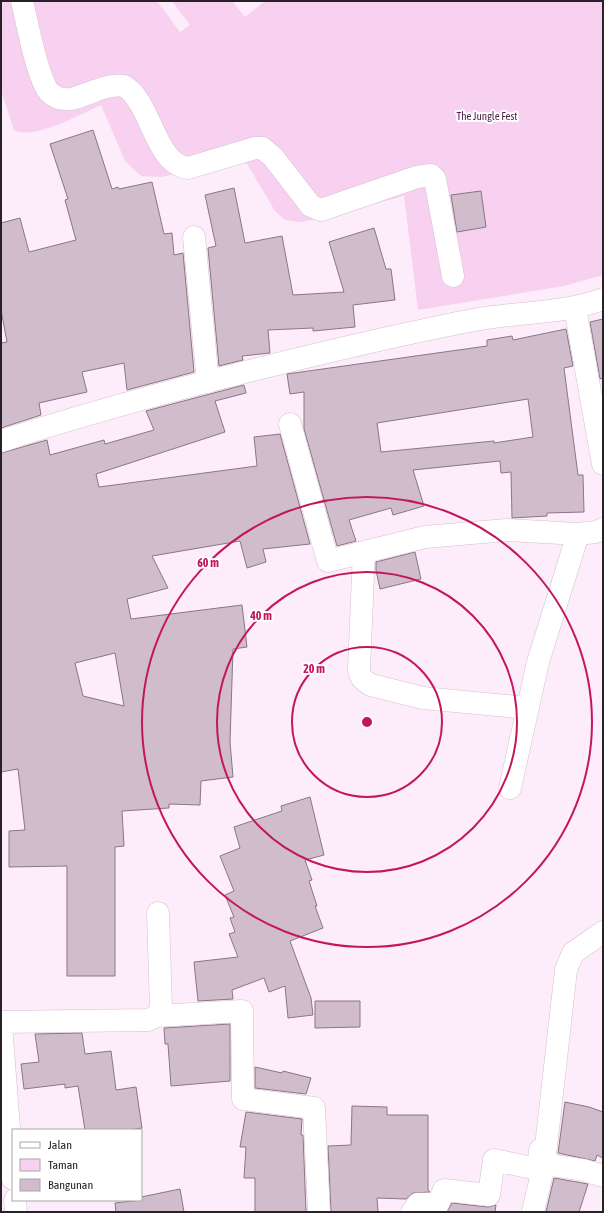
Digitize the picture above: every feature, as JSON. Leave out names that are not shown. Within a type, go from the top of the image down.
[{"type":"street","points":[[22,1],[41,77],[49,92],[55,97],[64,100],[112,86],[124,86],[130,89],[138,100],[160,144],[176,165],[183,168],[188,168],[256,148],[262,148],[273,156],[311,206],[320,210],[403,181],[426,175],[431,176],[434,179],[453,276]]},
{"type":"street","points":[[194,237],[208,382]]},
{"type":"street","points":[[1,441],[75,417],[208,382],[416,332],[492,317],[575,308],[603,299]]},
{"type":"street","points":[[575,308],[603,464]]},
{"type":"street","points":[[290,424],[328,561],[433,536],[507,530],[578,534],[596,532],[603,529]]},
{"type":"street","points":[[510,788],[538,662],[578,534]]},
{"type":"street","points":[[364,552],[359,670],[360,676],[364,681],[371,685],[423,698],[528,708]]},
{"type":"street","points":[[157,1016],[161,1008],[158,913]]},
{"type":"street","points":[[533,1212],[544,1164],[566,970],[573,953],[603,932]]},
{"type":"street","points":[[1,1022],[148,1020],[157,1016],[242,1011],[243,1099],[314,1108],[320,1212]]},
{"type":"street","points":[[1,1025],[12,1166]]},
{"type":"street","points":[[412,1212],[418,1204],[438,1204],[444,1190],[489,1195],[494,1160],[538,1169],[543,1121],[553,1076]]},
{"type":"street","points":[[544,1164],[583,1170],[603,1176]]},
{"type":"street","points":[[15,1201],[16,1212]]},
{"type":"green space","name":"The Jungle Fest","points":[[1,1],[157,1],[180,32],[190,25],[172,1],[232,1],[245,17],[265,1],[603,1],[603,275],[564,286],[418,310],[404,196],[318,219],[299,222],[285,220],[275,211],[247,164],[235,159],[162,177],[141,176],[125,161],[101,105],[70,120],[45,129],[33,132],[14,130],[1,90]]},
{"type":"building","points":[[93,130],[112,189],[118,187],[119,189],[152,182],[164,234],[172,233],[174,255],[183,253],[194,372],[127,390],[124,363],[82,372],[87,392],[39,403],[41,415],[1,428],[1,343],[7,342],[1,310],[1,223],[20,218],[29,252],[76,240],[65,200],[68,199],[50,144]]},
{"type":"building","points":[[234,188],[245,243],[282,236],[293,295],[344,292],[329,242],[374,228],[386,269],[391,269],[395,300],[353,305],[355,327],[313,331],[313,328],[268,330],[270,353],[242,356],[243,360],[219,366],[208,248],[216,246],[205,195]]},
{"type":"building","points":[[481,191],[486,227],[457,232],[451,195]]},
{"type":"building","points":[[603,319],[603,378],[600,379],[590,322]]},
{"type":"building","points":[[566,329],[573,366],[564,368],[578,475],[583,475],[584,512],[547,513],[547,516],[512,518],[511,472],[501,473],[500,461],[413,470],[424,506],[393,515],[391,508],[349,520],[356,541],[337,546],[304,429],[304,392],[290,394],[287,374],[487,346],[487,340],[512,336],[513,340]],"holes":[[[528,399],[533,437],[494,443],[494,441],[381,452],[377,423]]]},
{"type":"building","points":[[244,385],[246,393],[215,401],[225,432],[96,474],[99,487],[257,466],[254,437],[280,434],[310,544],[263,549],[266,562],[247,568],[240,541],[152,556],[168,588],[127,599],[131,619],[242,605],[247,647],[233,649],[230,742],[233,777],[201,781],[200,805],[169,804],[169,808],[122,811],[124,846],[115,847],[115,976],[67,976],[67,866],[9,867],[9,831],[25,830],[18,769],[1,772],[1,453],[47,440],[50,455],[104,440],[105,444],[154,430],[146,411]],"holes":[[[115,653],[124,706],[83,696],[75,663]]]},
{"type":"building","points":[[415,552],[421,579],[380,589],[376,562]]},
{"type":"building","points":[[310,797],[324,855],[305,860],[312,880],[309,881],[317,906],[315,906],[323,928],[290,941],[311,998],[313,1015],[288,1018],[285,986],[269,992],[264,978],[232,990],[233,999],[198,1001],[194,962],[238,957],[229,934],[235,932],[230,918],[234,917],[225,895],[234,891],[220,856],[240,848],[234,827],[282,811],[281,806]]},
{"type":"building","points":[[315,1001],[360,1001],[360,1027],[315,1028]]},
{"type":"building","points":[[230,1024],[230,1081],[171,1086],[168,1044],[165,1044],[164,1028]]},
{"type":"building","points":[[82,1033],[85,1054],[111,1051],[116,1090],[136,1087],[142,1128],[85,1129],[78,1086],[65,1088],[65,1084],[24,1089],[21,1064],[39,1062],[35,1034]]},
{"type":"building","points":[[255,1067],[282,1073],[283,1071],[311,1078],[306,1094],[255,1088]]},
{"type":"building","points":[[565,1102],[589,1107],[603,1112],[603,1158],[597,1155],[595,1161],[558,1153]]},
{"type":"building","points":[[352,1106],[387,1107],[387,1115],[428,1115],[428,1190],[430,1192],[413,1193],[406,1199],[377,1198],[378,1212],[331,1212],[328,1146],[351,1145]]},
{"type":"building","points":[[246,1112],[302,1119],[301,1135],[303,1135],[306,1212],[255,1212],[255,1178],[244,1178],[246,1147],[240,1147]]},
{"type":"building","points":[[554,1178],[588,1184],[579,1212],[546,1212]]},
{"type":"building","points":[[180,1189],[184,1212],[116,1212],[115,1203],[142,1201],[142,1197]]},
{"type":"building","points":[[452,1203],[488,1207],[496,1205],[495,1212],[447,1212]]}]
